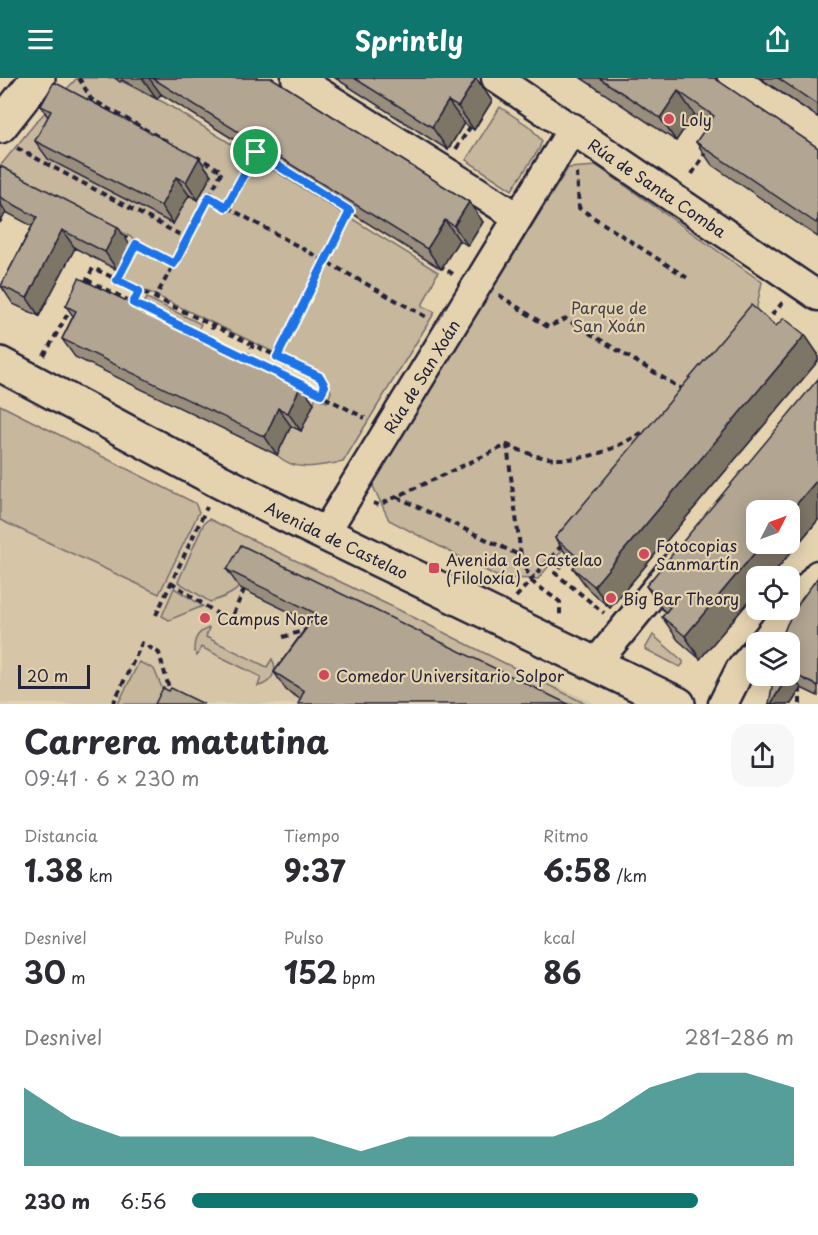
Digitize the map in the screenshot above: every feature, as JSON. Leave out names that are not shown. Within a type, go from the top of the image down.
[{"type":"street","points":[[4,135],[38,78]]},
{"type":"street","points":[[296,78],[519,217]]},
{"type":"street","name":"Rúa de Santa Comba","points":[[496,78],[818,296]]},
{"type":"street","points":[[732,78],[818,135]]},
{"type":"street","name":"Rúa de San Xoán","points":[[325,533],[573,128]]},
{"type":"street","name":"Avenida de Castelao","points":[[0,364],[209,476],[678,704]]},
{"type":"street","points":[[595,663],[690,548]]},
{"type":"street","points":[[772,632],[818,575]]},
{"type":"street","points":[[723,704],[746,663]]},
{"type":"path","points":[[79,78],[91,99],[172,144]]},
{"type":"path","points":[[451,157],[475,118]]},
{"type":"path","points":[[4,135],[188,239]]},
{"type":"path","points":[[692,174],[710,145]]},
{"type":"path","points":[[247,146],[266,158]]},
{"type":"path","points":[[226,207],[256,152]]},
{"type":"path","points":[[155,298],[222,171],[192,155]]},
{"type":"path","points":[[577,165],[579,208],[689,279]]},
{"type":"path","points":[[209,197],[436,322]]},
{"type":"path","points":[[277,357],[350,211],[360,217]]},
{"type":"path","points":[[115,232],[174,264]]},
{"type":"path","points":[[117,280],[136,244]]},
{"type":"path","points":[[432,261],[462,280]]},
{"type":"path","points":[[81,290],[93,268],[320,377],[325,386],[321,394]]},
{"type":"path","points":[[87,280],[321,394],[374,423]]},
{"type":"path","points":[[133,303],[139,291]]},
{"type":"path","points":[[761,327],[790,294]]},
{"type":"path","points":[[40,362],[75,301]]},
{"type":"path","points":[[509,302],[548,327],[566,319],[688,393]]},
{"type":"path","points":[[207,339],[213,326]]},
{"type":"path","points":[[247,358],[253,345]]},
{"type":"path","points":[[281,375],[288,362]]},
{"type":"path","points":[[379,505],[507,445],[541,457],[577,460],[620,446],[654,426]]},
{"type":"path","points":[[507,445],[521,556],[532,579],[560,602],[560,622]]},
{"type":"path","points":[[397,497],[521,556]]},
{"type":"path","points":[[156,615],[203,514]]},
{"type":"path","points":[[514,599],[564,543]]},
{"type":"path","points":[[570,555],[555,573],[623,628]]},
{"type":"path","points":[[171,582],[219,615]]},
{"type":"path","points":[[233,614],[244,590]]},
{"type":"path","points":[[283,637],[313,628]]},
{"type":"path","points":[[113,704],[142,643],[159,653],[171,696],[178,704]]},
{"type":"path","points":[[800,686],[800,704]]},
{"type":"shaded area","name":"Campus Norte","points":[[0,443],[224,532],[596,704],[0,704]]},
{"type":"green space","points":[[77,78],[115,78],[165,103],[438,272],[422,306],[435,312],[343,462],[308,467],[284,461],[277,455],[291,426],[301,430],[316,397],[327,402],[331,392],[325,377],[122,279],[140,242],[0,166]]},
{"type":"green space","points":[[500,107],[530,127],[542,141],[512,190],[466,160]]},
{"type":"green space","name":"Parque de San Xoán","points":[[597,166],[762,282],[754,321],[538,579],[500,578],[389,520],[371,482],[568,168]]},
{"type":"green space","points":[[147,298],[201,324],[197,332],[143,305]]},
{"type":"green space","points":[[0,405],[195,503],[199,512],[159,594],[0,520]]},
{"type":"green space","points":[[209,519],[397,609],[586,704],[544,704],[253,563],[233,593],[210,602],[178,582],[204,523]]},
{"type":"green space","points":[[174,588],[203,606],[169,620],[162,616]]},
{"type":"green space","points":[[209,628],[206,637],[267,667],[272,659],[275,668],[270,679],[258,686],[261,677],[201,647],[197,656],[194,651],[196,640],[199,634]]},
{"type":"green space","points":[[653,635],[683,661],[680,667],[645,649]]},
{"type":"green space","points":[[139,662],[154,669],[168,702],[171,704],[118,704]]},
{"type":"building","points":[[152,78],[272,78],[469,202],[454,226],[445,220],[427,249]]},
{"type":"building","points":[[354,78],[476,78],[458,107],[448,101],[432,127]]},
{"type":"building","points":[[599,78],[714,78],[818,148],[818,219],[816,223],[696,142],[714,116],[678,91],[660,118]]},
{"type":"building","points":[[778,78],[818,78],[818,105]]},
{"type":"building","points":[[54,82],[199,158],[186,182],[176,177],[161,206],[35,141],[51,111],[41,106]]},
{"type":"building","points":[[0,166],[118,227],[105,252],[62,230],[27,298],[1,286],[37,217],[0,197]]},
{"type":"building","points":[[79,278],[301,385],[288,413],[278,408],[265,437],[62,339],[76,311],[66,306]]},
{"type":"building","points":[[751,305],[776,326],[784,318],[805,335],[594,586],[573,568],[580,559],[555,538]]},
{"type":"building","points":[[818,379],[818,479],[800,500],[746,500],[746,554],[754,554],[685,636],[662,617],[670,607],[646,586]]},
{"type":"building","points":[[241,545],[568,704],[298,704],[304,691],[274,672],[317,614],[227,570]]},
{"type":"building","points":[[818,577],[818,686],[800,677],[800,632],[784,632],[789,620],[800,620],[801,600]]},
{"type":"building","points":[[772,686],[782,686],[771,704],[769,704]]},
{"type":"building","points":[[163,688],[169,691],[171,688],[204,704],[155,704]]},
{"type":"place","name":"Loly","points":[[669,119]]},
{"type":"place","name":"Fotocopias Sanmartín","points":[[644,554]]},
{"type":"place","name":"Avenida de Castelao (Filoloxía)","points":[[434,568]]},
{"type":"place","name":"Big Bar Theory","points":[[611,598]]},
{"type":"place","name":"Campus Norte","points":[[205,618]]},
{"type":"place","name":"Comedor Universitario Solpor","points":[[324,675]]},
{"type":"route","points":[[256,152],[350,211],[277,357],[320,377],[325,386],[321,394],[133,303],[139,291],[117,280],[136,244],[174,264],[209,197],[226,207],[256,152]]}]
